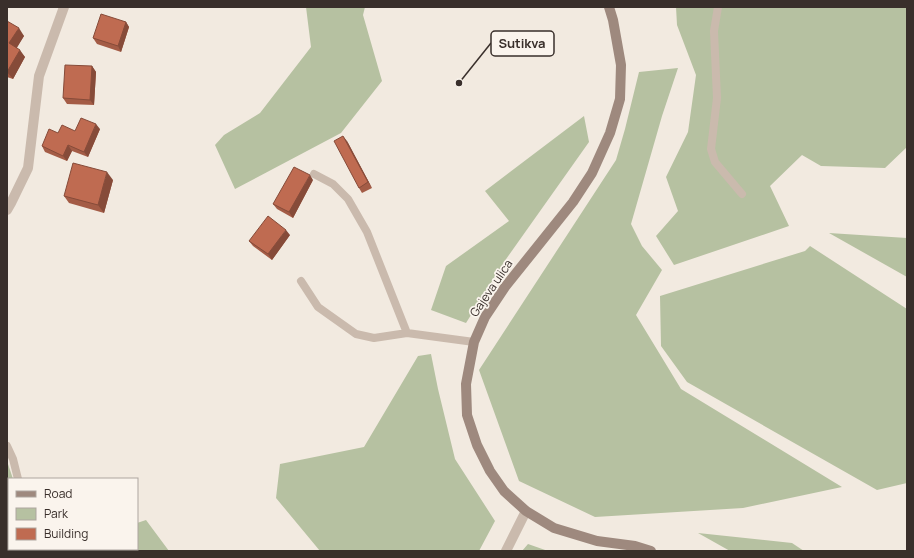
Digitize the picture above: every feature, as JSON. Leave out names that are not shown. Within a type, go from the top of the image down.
[{"type":"main road","name":"Gajeva ulica","points":[[609,7],[613,20],[620,65],[620,99],[610,133],[592,173],[573,202],[505,286],[485,317],[474,342],[466,384],[467,416],[477,445],[490,471],[504,491],[526,511],[554,528],[597,542],[635,546],[651,551]]},
{"type":"street","points":[[7,210],[28,168],[39,76],[64,7]]},
{"type":"street","points":[[506,551],[526,511]]},
{"type":"lane","points":[[718,7],[714,31],[717,98],[711,149],[715,162],[742,194]]},
{"type":"lane","points":[[314,174],[333,184],[348,199],[367,232],[407,332]]},
{"type":"lane","points":[[301,281],[318,307],[356,334],[374,338],[407,332],[474,342]]},
{"type":"lane","points":[[7,446],[13,459],[18,478]]},
{"type":"green space","points":[[306,7],[365,7],[363,15],[382,81],[341,133],[235,189],[215,145],[224,135],[260,113],[311,47]]},
{"type":"green space","points":[[676,7],[907,7],[907,147],[885,168],[821,166],[802,155],[770,186],[789,226],[674,265],[656,236],[678,211],[666,177],[688,132],[696,75],[677,25]]},
{"type":"green space","points":[[678,68],[662,116],[631,224],[642,246],[662,270],[636,315],[681,389],[842,487],[743,508],[595,517],[519,481],[479,370],[616,160],[639,72]]},
{"type":"green space","points":[[584,116],[589,142],[504,262],[466,323],[431,310],[446,266],[509,221],[485,191]]},
{"type":"green space","points":[[829,233],[907,238],[907,277]]},
{"type":"green space","points":[[810,246],[907,309],[907,483],[877,490],[687,382],[661,346],[660,296],[805,251]]},
{"type":"green space","points":[[431,354],[455,459],[495,521],[479,551],[320,551],[276,498],[280,464],[364,447],[418,356]]},
{"type":"green space","points":[[7,461],[13,478],[8,478],[8,540]]},
{"type":"green space","points":[[146,520],[169,551],[12,550],[138,550],[138,523]]},
{"type":"green space","points":[[698,533],[792,543],[804,551],[730,551]]},
{"type":"green space","points":[[528,544],[548,551],[522,551]]},
{"type":"building","points":[[101,14],[126,22],[118,46],[93,38]]},
{"type":"building","points":[[7,21],[19,28],[9,43],[20,50],[7,72]]},
{"type":"building","points":[[65,65],[92,66],[90,100],[63,98]]},
{"type":"building","points":[[81,118],[96,124],[84,152],[68,145],[63,156],[42,146],[49,129],[58,133],[62,125],[75,131]]},
{"type":"building","points":[[343,136],[368,182],[359,188],[334,141]]},
{"type":"building","points":[[73,163],[107,172],[98,205],[64,196]]},
{"type":"building","points":[[294,167],[310,175],[289,212],[273,204]]},
{"type":"building","points":[[268,216],[286,230],[268,254],[249,241]]},
{"type":"place","name":"Sutikva","points":[[459,83]]}]
